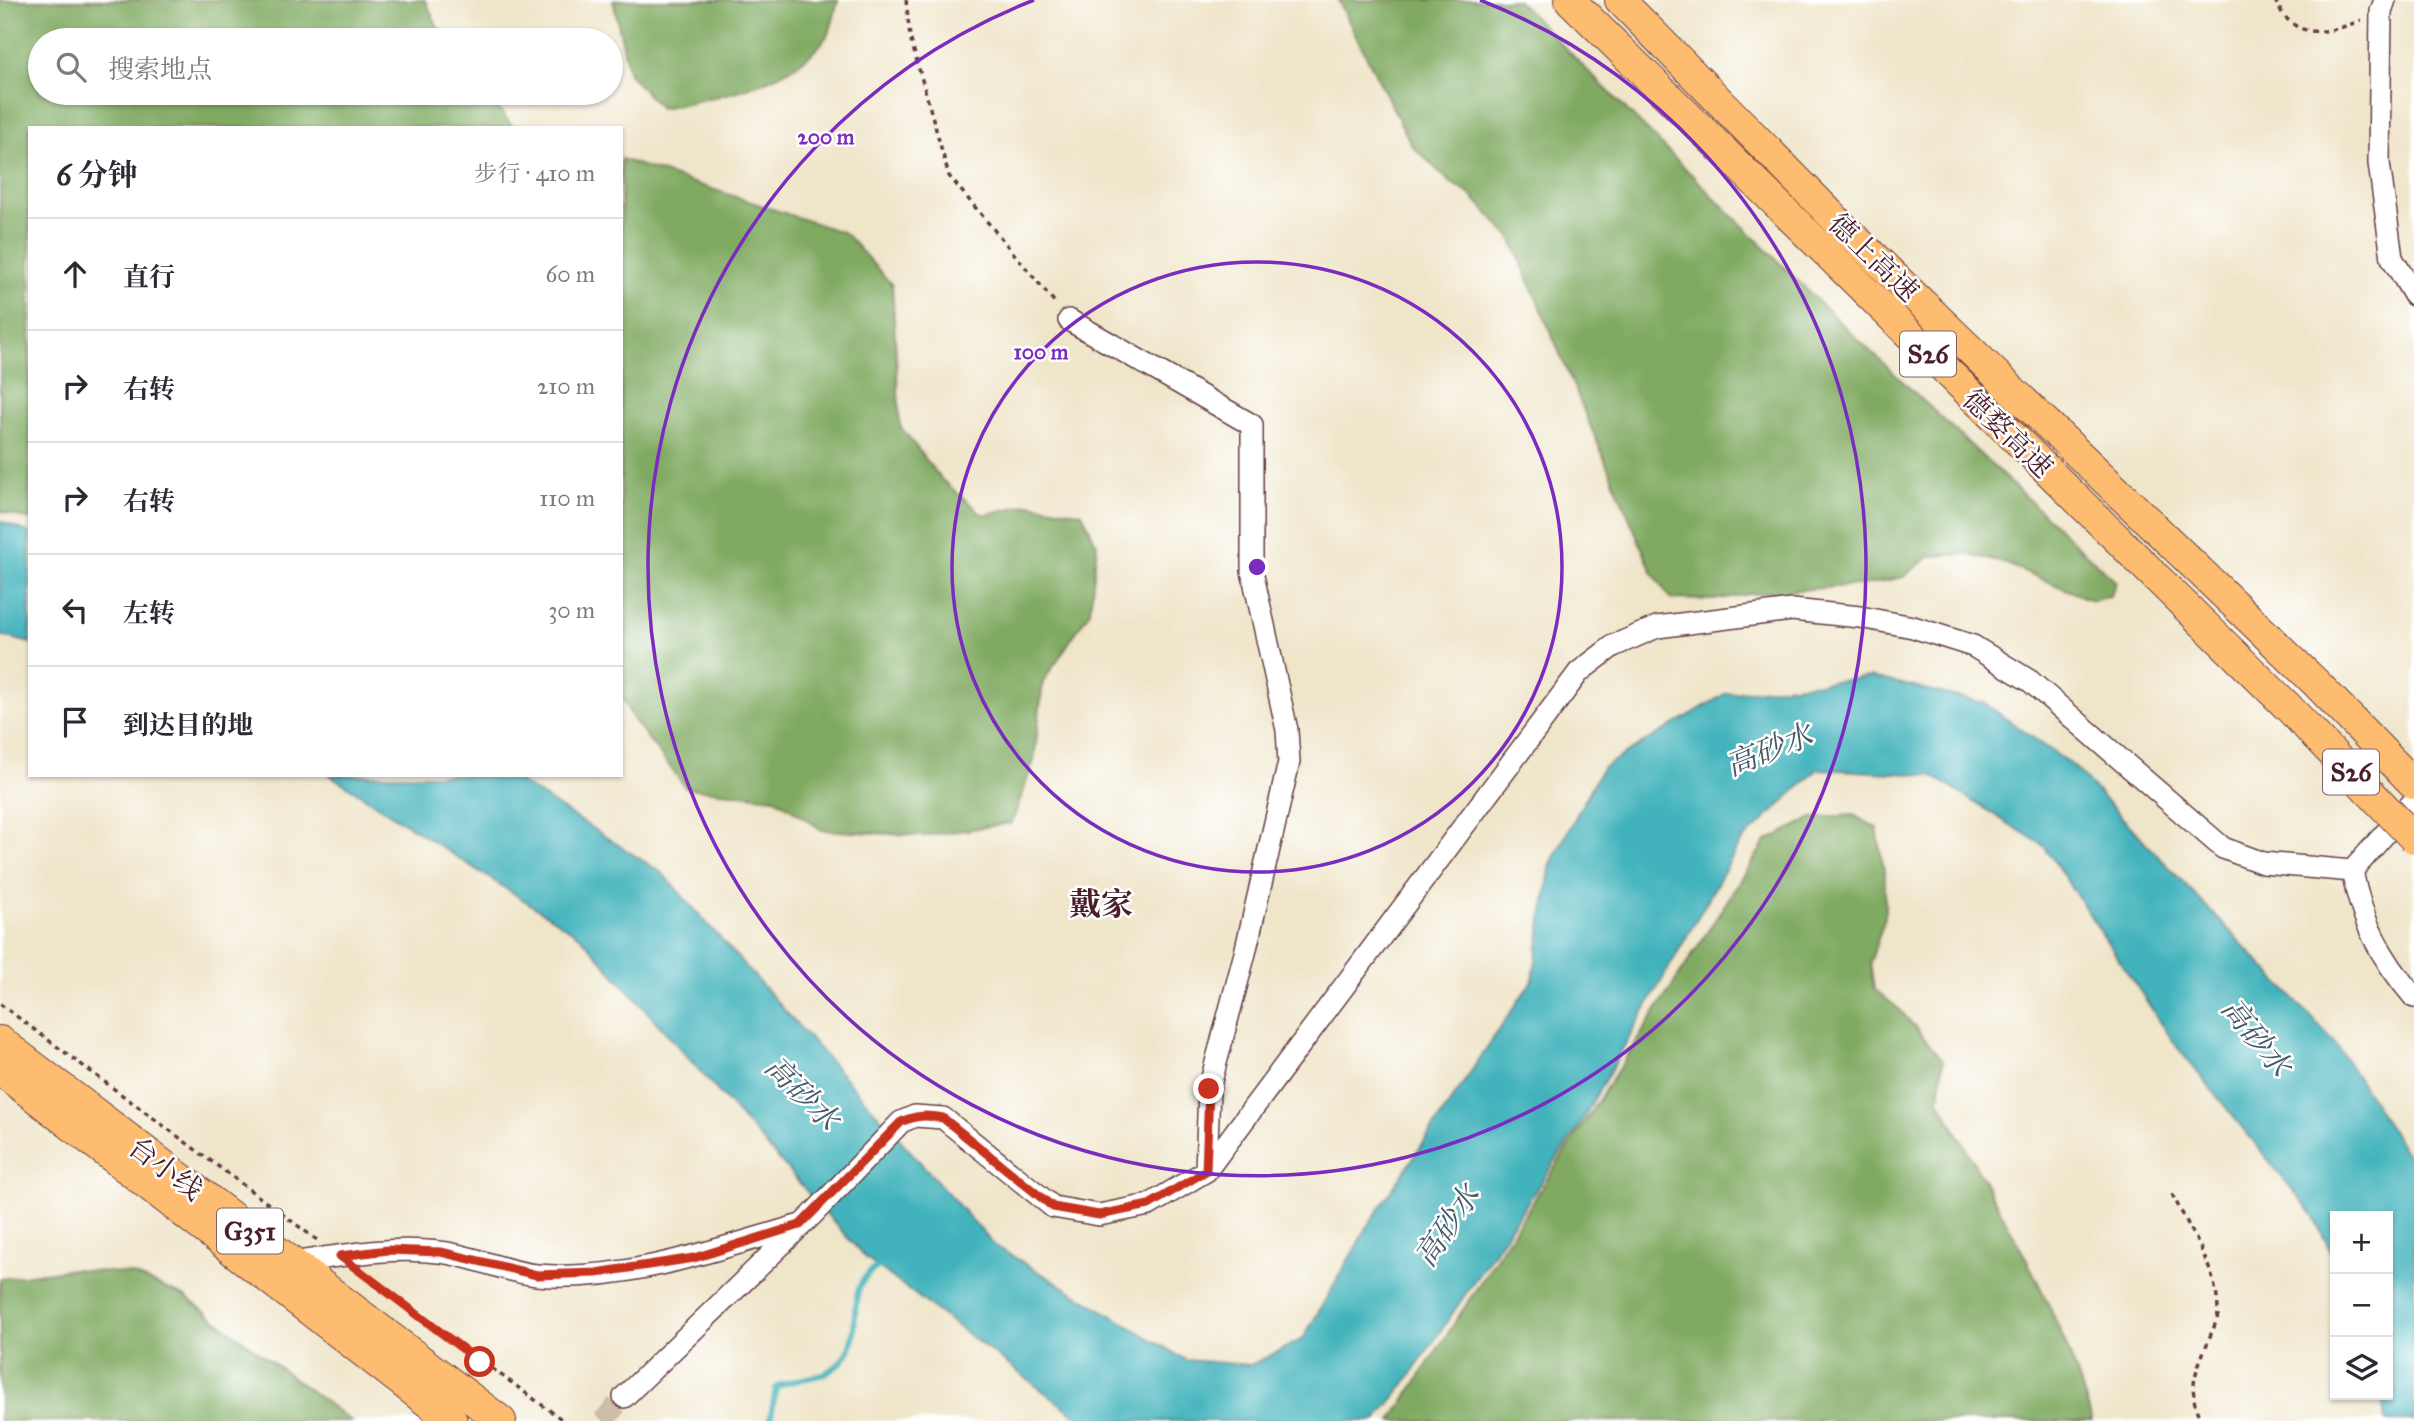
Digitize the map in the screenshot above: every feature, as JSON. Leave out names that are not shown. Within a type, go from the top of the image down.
[{"type":"highway","name":"德婺高速","points":[[1570,0],[2288,707],[2414,838]]},
{"type":"highway","name":"德上高速","points":[[1620,0],[1847,231],[2316,683],[2414,784]]},
{"type":"highway","name":"台小线","points":[[0,1041],[291,1263],[485,1417]]},
{"type":"highway","name":"台小线","points":[[0,1070],[452,1421]]},
{"type":"street","points":[[2383,6],[2379,163],[2392,258],[2414,295]]},
{"type":"street","points":[[1069,320],[1252,425],[1252,572],[1287,730],[1289,762],[1245,953],[1209,1089],[1206,1171]]},
{"type":"street","points":[[624,1397],[806,1220],[901,1122],[915,1116],[943,1118],[1053,1207],[1099,1215],[1149,1205],[1206,1171],[1579,673],[1613,646],[1657,626],[1792,610],[1913,626],[1973,646],[2030,681],[2223,848],[2263,863],[2352,871]]},
{"type":"street","points":[[2352,871],[2414,801]]},
{"type":"street","points":[[2352,871],[2359,909],[2377,946],[2414,998]]},
{"type":"street","points":[[291,1263],[388,1250],[441,1252],[537,1275],[596,1273],[694,1258],[806,1220]]},
{"type":"path","points":[[906,0],[910,37],[948,176],[1069,320]]},
{"type":"path","points":[[2275,0],[2280,12],[2302,30],[2331,33],[2383,6]]},
{"type":"path","points":[[0,1004],[480,1362],[564,1421]]},
{"type":"path","points":[[2172,1194],[2211,1273],[2218,1299],[2218,1318],[2191,1385],[2193,1403],[2201,1421]]},
{"type":"green space","points":[[0,0],[425,0],[438,28],[28,28],[28,105],[496,105],[512,126],[28,126],[28,519],[0,511]]},
{"type":"green space","points":[[613,0],[838,0],[827,36],[813,53],[795,66],[751,87],[660,108],[629,74],[623,46],[623,28],[619,28]]},
{"type":"green space","points":[[1338,0],[1517,0],[1832,315],[2116,582],[2110,596],[2093,601],[2007,564],[1968,554],[1930,556],[1903,577],[1870,584],[1750,594],[1713,600],[1671,599],[1653,574],[1511,238],[1471,195],[1450,182],[1412,146]]},
{"type":"green space","points":[[623,160],[845,233],[892,285],[900,426],[942,480],[983,515],[1029,504],[1082,513],[1097,545],[1090,611],[1043,682],[1034,760],[1012,823],[924,836],[822,830],[775,798],[686,788],[633,719],[623,700]]},
{"type":"green space","points":[[1853,815],[1877,828],[1885,878],[1885,917],[1870,963],[1874,989],[1900,1010],[1943,1060],[1939,1100],[2045,1296],[2079,1379],[2092,1421],[1391,1421],[1766,841],[1812,818]]},
{"type":"green space","points":[[73,1269],[131,1274],[184,1296],[351,1421],[0,1421],[0,1279]]},
{"type":"water","points":[[0,521],[28,532],[28,642],[0,635]]},
{"type":"water","name":"高砂水","points":[[1871,677],[1984,703],[2073,766],[2334,1041],[2414,1166],[2414,1421],[2385,1421],[2383,1400],[2393,1400],[2393,1211],[2330,1211],[2330,1251],[2313,1215],[2177,1047],[2044,846],[1931,775],[1818,769],[1740,843],[1577,1129],[1402,1388],[1375,1421],[1083,1421],[864,1256],[581,937],[333,777],[512,777],[662,873],[994,1245],[1186,1360],[1251,1365],[1303,1339],[1369,1224],[1533,979],[1551,863],[1602,768],[1725,694]]},
{"type":"waterway","points":[[770,1421],[776,1388],[792,1381],[826,1373],[841,1362],[853,1337],[861,1283],[870,1272],[885,1263]]},
{"type":"tunnel","points":[[603,1421],[624,1397]]},
{"type":"district","name":"戴家","points":[[1101,904]]},
{"type":"route","points":[[480,1362],[340,1256],[388,1250],[441,1252],[537,1275],[596,1273],[694,1258],[800,1225],[901,1122],[915,1116],[927,1115],[943,1118],[1053,1207],[1099,1215],[1149,1205],[1206,1171],[1209,1089]]}]
